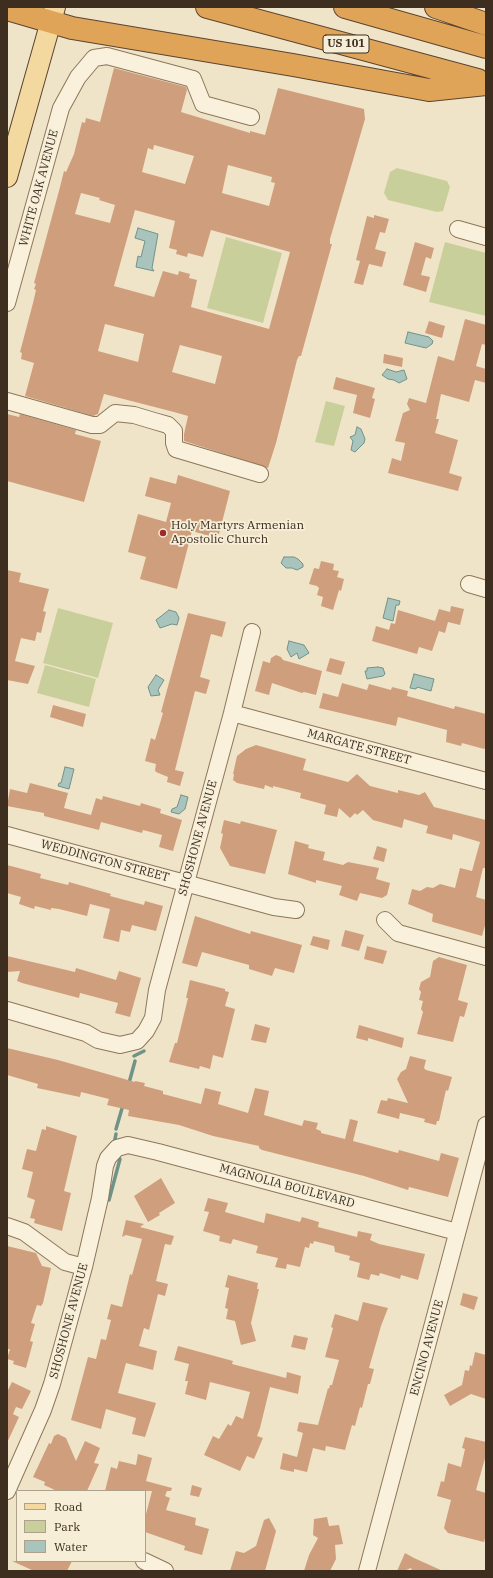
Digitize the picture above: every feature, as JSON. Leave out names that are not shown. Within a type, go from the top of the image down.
[{"type":"highway","name":"US 101","points":[[207,7],[486,83]]},
{"type":"highway","points":[[345,7],[486,47]]},
{"type":"highway","points":[[436,7],[486,24]]},
{"type":"highway","points":[[7,9],[52,15],[429,90],[486,83]]},
{"type":"main road","points":[[7,177],[52,15]]},
{"type":"street","name":"WHITE OAK AVENUE","points":[[7,303],[61,108],[78,77],[94,58],[107,56],[193,79],[202,104],[251,117]]},
{"type":"street","points":[[458,229],[486,237]]},
{"type":"street","points":[[7,401],[92,426],[100,425],[115,413],[134,415],[168,425],[174,431],[174,443],[176,449],[260,474]]},
{"type":"street","points":[[469,584],[486,588]]},
{"type":"street","name":"SHOSHONE AVENUE","points":[[7,1010],[86,1033],[98,1040],[112,1044],[126,1044],[137,1041],[146,1031],[152,1018],[157,990],[232,713],[252,632]]},
{"type":"street","name":"MARGATE STREET","points":[[232,713],[486,781]]},
{"type":"street","name":"WEDDINGTON STREET","points":[[7,834],[274,907],[296,910]]},
{"type":"street","points":[[385,920],[398,933],[486,957]]},
{"type":"street","name":"ENCINO AVENUE","points":[[367,1571],[486,1125]]},
{"type":"street","name":"MAGNOLIA BOULEVARD","points":[[117,1148],[128,1145],[158,1152],[457,1232]]},
{"type":"street","name":"SHOSHONE AVENUE","points":[[7,1491],[43,1410],[52,1384],[84,1267],[100,1198],[105,1166],[108,1158],[117,1148]]},
{"type":"street","points":[[7,1226],[24,1232],[65,1262],[84,1267]]},
{"type":"street","points":[[7,1497],[16,1502]]},
{"type":"street","points":[[146,1562],[165,1571]]},
{"type":"green space","points":[[397,168],[447,181],[450,187],[443,211],[437,212],[388,200],[384,193],[390,172]]},
{"type":"green space","points":[[226,237],[282,253],[263,323],[207,308]]},
{"type":"green space","points":[[445,242],[486,253],[486,316],[429,302]]},
{"type":"green space","points":[[326,401],[345,406],[334,446],[315,442]]},
{"type":"green space","points":[[58,608],[113,623],[98,678],[43,663]]},
{"type":"green space","points":[[45,665],[96,679],[89,707],[37,693]]},
{"type":"water","points":[[138,228],[158,234],[152,268],[154,271],[136,267],[138,256],[141,257],[145,241],[135,238]]},
{"type":"water","points":[[408,332],[429,337],[433,341],[432,344],[426,348],[405,343]]},
{"type":"water","points":[[387,369],[396,372],[404,370],[407,379],[399,383],[388,379],[382,375]]},
{"type":"water","points":[[357,427],[361,429],[365,439],[364,443],[355,452],[351,450],[353,441],[350,437],[355,435]]},
{"type":"water","points":[[284,557],[294,557],[298,559],[303,564],[303,567],[297,570],[286,568],[281,563]]},
{"type":"water","points":[[388,598],[400,601],[399,605],[396,605],[393,621],[383,618]]},
{"type":"water","points":[[169,610],[176,612],[179,618],[177,625],[172,624],[160,628],[156,620]]},
{"type":"water","points":[[289,641],[304,645],[309,653],[299,659],[297,653],[291,657],[287,649]]},
{"type":"water","points":[[367,668],[383,668],[385,674],[383,676],[367,679],[365,671],[367,671]]},
{"type":"water","points":[[414,674],[434,679],[431,691],[417,687],[416,689],[410,688]]},
{"type":"water","points":[[156,675],[164,680],[158,690],[160,695],[151,696],[148,687]]},
{"type":"water","points":[[65,767],[74,769],[69,789],[58,786],[59,783],[61,783]]},
{"type":"water","points":[[181,795],[188,797],[185,809],[179,814],[171,812],[172,809],[177,807]]},
{"type":"building","points":[[114,68],[186,87],[187,90],[181,112],[250,133],[250,131],[265,135],[278,88],[364,109],[365,119],[330,239],[330,244],[332,244],[301,356],[299,356],[297,360],[276,443],[268,468],[184,441],[188,416],[104,394],[98,414],[93,416],[25,396],[34,363],[21,359],[22,353],[20,352],[36,290],[34,289],[36,284],[34,283],[64,171],[66,172],[74,154],[82,122],[85,123],[86,118],[100,122]],"holes":[[[154,145],[194,156],[185,184],[142,172],[148,148],[153,150]],[[228,165],[272,177],[271,182],[275,183],[269,206],[222,193]],[[81,193],[100,198],[99,200],[115,205],[110,223],[75,214]],[[135,210],[175,221],[169,248],[177,250],[176,254],[187,257],[188,253],[203,257],[211,230],[290,252],[269,329],[191,307],[197,280],[189,278],[190,274],[179,271],[178,275],[163,271],[154,297],[114,286]],[[105,324],[144,334],[138,362],[98,351]],[[180,345],[222,356],[215,384],[172,372]]]},
{"type":"building","points":[[374,215],[389,219],[385,233],[380,232],[375,249],[386,252],[382,267],[369,264],[363,285],[354,283],[360,261],[356,260],[367,216],[374,218]]},
{"type":"building","points":[[415,242],[434,248],[431,259],[426,257],[421,275],[430,277],[426,292],[403,285]]},
{"type":"building","points":[[465,319],[486,325],[486,345],[482,344],[476,366],[486,369],[486,383],[475,380],[469,402],[441,394],[436,419],[439,419],[435,433],[458,440],[449,473],[462,477],[458,491],[388,473],[392,458],[401,461],[405,443],[395,441],[403,413],[410,410],[407,404],[409,398],[426,403],[438,356],[454,361]]},
{"type":"building","points":[[429,321],[445,326],[442,338],[425,333]]},
{"type":"building","points":[[384,354],[403,358],[402,367],[383,363]]},
{"type":"building","points":[[336,377],[375,388],[372,398],[375,399],[370,418],[353,413],[357,395],[333,389]]},
{"type":"building","points":[[7,414],[19,417],[20,414],[76,430],[75,434],[101,441],[84,502],[7,481]]},
{"type":"building","name":"Holy Martyrs Armenian Apostolic Church","points":[[178,475],[230,491],[219,534],[210,532],[209,536],[192,531],[177,589],[140,579],[146,557],[128,552],[138,514],[166,522],[171,503],[145,496],[150,477],[176,484]]},
{"type":"building","points":[[321,561],[334,564],[333,570],[339,571],[337,577],[344,579],[333,610],[321,606],[323,597],[317,595],[319,588],[309,584],[314,568],[319,569]]},
{"type":"building","points":[[7,570],[21,573],[19,582],[49,589],[43,611],[46,612],[41,633],[37,632],[35,641],[21,638],[15,661],[35,666],[28,684],[7,680]]},
{"type":"building","points":[[451,606],[464,609],[460,625],[448,622],[445,633],[439,631],[432,651],[419,647],[417,654],[372,641],[376,626],[389,630],[391,623],[395,624],[398,610],[435,621],[439,609],[450,612]]},
{"type":"building","points":[[188,613],[226,622],[222,637],[211,634],[200,677],[210,680],[206,694],[195,691],[175,770],[184,772],[180,786],[167,782],[168,777],[156,772],[156,764],[145,761],[151,738],[155,740],[163,713],[161,712]]},
{"type":"building","points":[[276,655],[281,657],[283,660],[322,671],[316,695],[304,692],[302,693],[272,683],[269,695],[255,691],[263,661],[270,663],[271,658]]},
{"type":"building","points":[[330,658],[345,662],[341,675],[326,671]]},
{"type":"building","points":[[342,683],[367,690],[369,684],[391,690],[392,687],[408,691],[407,696],[454,709],[455,706],[486,714],[486,747],[484,749],[462,743],[461,746],[446,742],[447,730],[398,717],[396,726],[319,708],[323,693],[338,697]]},
{"type":"building","points":[[53,705],[86,714],[83,727],[50,717]]},
{"type":"building","points":[[256,745],[306,759],[303,770],[348,782],[357,774],[370,786],[398,793],[398,790],[419,795],[425,792],[434,807],[486,820],[486,868],[483,868],[476,897],[486,900],[486,922],[482,936],[433,922],[433,914],[408,904],[412,889],[420,891],[427,887],[433,888],[440,884],[455,888],[460,868],[472,871],[480,842],[453,834],[452,840],[426,833],[428,826],[404,819],[402,828],[373,820],[363,810],[357,815],[355,813],[350,818],[339,808],[337,817],[324,814],[326,805],[300,798],[301,793],[273,786],[273,788],[265,785],[264,789],[237,783],[233,780],[233,774],[237,756],[246,749]]},
{"type":"building","points":[[30,783],[68,793],[64,808],[91,815],[96,798],[102,800],[103,796],[140,806],[141,803],[161,809],[160,813],[182,820],[173,851],[159,847],[162,835],[143,830],[142,833],[101,822],[99,830],[44,816],[44,813],[7,806],[10,789],[27,793]]},
{"type":"building","points":[[224,820],[240,824],[241,821],[277,830],[265,874],[230,866],[220,848]]},
{"type":"building","points":[[295,841],[309,845],[308,848],[325,852],[323,860],[343,865],[348,862],[379,868],[376,879],[390,883],[387,895],[382,898],[360,893],[357,901],[339,895],[342,886],[316,880],[316,883],[288,874]]},
{"type":"building","points":[[377,846],[387,849],[384,862],[373,859]]},
{"type":"building","points":[[7,865],[41,874],[40,878],[68,885],[69,882],[111,894],[110,896],[144,905],[145,901],[163,906],[156,931],[132,925],[130,932],[121,930],[119,942],[103,938],[110,909],[90,904],[87,916],[59,909],[51,908],[51,910],[35,906],[34,909],[19,904],[21,897],[7,893]]},
{"type":"building","points":[[195,916],[250,934],[251,931],[302,945],[294,973],[275,968],[272,976],[249,969],[249,965],[202,952],[197,967],[182,963]]},
{"type":"building","points":[[345,930],[364,935],[359,951],[341,946]]},
{"type":"building","points":[[313,936],[330,940],[328,950],[310,945]]},
{"type":"building","points":[[367,946],[387,951],[383,964],[364,959]]},
{"type":"building","points":[[7,956],[75,972],[76,968],[116,980],[119,971],[141,978],[130,1017],[115,1013],[118,1003],[80,993],[79,998],[17,981],[20,971],[7,972]]},
{"type":"building","points":[[439,957],[467,965],[458,1000],[468,1003],[464,1017],[460,1016],[453,1042],[417,1034],[423,1012],[421,1009],[423,1001],[419,1000],[421,992],[419,989],[421,982],[430,977],[433,961]]},
{"type":"building","points":[[190,980],[225,989],[225,991],[229,992],[225,1006],[235,1009],[223,1058],[213,1055],[210,1069],[200,1066],[199,1069],[169,1062],[175,1043],[177,1043],[188,998],[186,998]]},
{"type":"building","points":[[255,1024],[270,1028],[266,1043],[251,1040]]},
{"type":"building","points":[[359,1025],[404,1038],[402,1048],[368,1038],[368,1041],[356,1038]]},
{"type":"building","points":[[7,1048],[58,1060],[135,1082],[145,1083],[144,1086],[163,1091],[163,1094],[201,1104],[205,1088],[221,1092],[218,1104],[248,1113],[255,1088],[269,1091],[264,1115],[302,1126],[304,1120],[318,1123],[316,1129],[321,1131],[321,1133],[345,1139],[350,1119],[358,1121],[353,1141],[398,1153],[399,1150],[439,1161],[441,1153],[459,1158],[448,1197],[409,1187],[408,1190],[364,1176],[262,1150],[259,1146],[213,1136],[179,1125],[128,1116],[129,1110],[107,1105],[109,1099],[81,1092],[80,1097],[37,1088],[38,1084],[7,1075]]},
{"type":"building","points":[[410,1056],[426,1060],[424,1068],[426,1070],[452,1077],[448,1091],[446,1090],[439,1121],[437,1121],[436,1125],[424,1122],[425,1119],[400,1113],[399,1119],[377,1113],[381,1100],[387,1101],[388,1098],[408,1103],[397,1079],[401,1072],[406,1069]]},
{"type":"building","points":[[46,1126],[77,1136],[64,1191],[71,1193],[62,1231],[34,1223],[35,1219],[30,1218],[35,1200],[27,1197],[33,1172],[22,1169],[27,1149],[36,1151],[42,1129],[46,1130]]},
{"type":"building","points":[[161,1178],[175,1203],[148,1222],[134,1196]]},
{"type":"building","points":[[208,1198],[228,1203],[225,1212],[264,1223],[266,1213],[300,1222],[302,1217],[319,1222],[318,1227],[357,1237],[358,1231],[372,1234],[370,1240],[379,1244],[425,1254],[418,1280],[401,1275],[400,1279],[380,1273],[379,1276],[371,1274],[369,1280],[357,1277],[360,1263],[349,1260],[350,1256],[335,1252],[334,1246],[314,1241],[313,1244],[310,1243],[309,1248],[305,1247],[300,1267],[287,1264],[286,1269],[275,1267],[278,1258],[256,1253],[258,1246],[233,1239],[231,1244],[219,1241],[220,1236],[203,1231],[209,1212],[204,1211]]},
{"type":"building","points":[[126,1220],[144,1224],[140,1227],[174,1236],[171,1245],[165,1244],[156,1281],[168,1284],[165,1296],[158,1294],[149,1330],[144,1328],[139,1346],[157,1351],[153,1370],[126,1363],[118,1393],[156,1403],[145,1437],[132,1434],[136,1418],[106,1409],[101,1429],[71,1420],[88,1357],[96,1359],[101,1339],[106,1340],[111,1320],[107,1319],[111,1304],[122,1307],[130,1274],[132,1275],[142,1239],[126,1235],[122,1237]]},
{"type":"building","points":[[7,1246],[36,1253],[42,1266],[51,1268],[43,1303],[41,1306],[37,1305],[31,1323],[35,1324],[30,1341],[33,1342],[26,1368],[13,1364],[14,1361],[7,1359],[10,1349],[7,1349]]},
{"type":"building","points":[[228,1275],[258,1283],[257,1289],[259,1289],[251,1323],[256,1341],[241,1345],[235,1321],[226,1319],[228,1309],[225,1308],[229,1288],[225,1287]]},
{"type":"building","points":[[463,1293],[478,1297],[474,1310],[460,1305]]},
{"type":"building","points":[[363,1302],[388,1308],[381,1326],[369,1368],[374,1369],[370,1384],[368,1384],[362,1408],[360,1407],[355,1426],[352,1425],[345,1450],[326,1446],[325,1451],[313,1448],[307,1472],[294,1469],[294,1472],[280,1469],[283,1453],[297,1457],[303,1433],[297,1431],[299,1422],[318,1425],[328,1388],[329,1389],[330,1385],[332,1385],[339,1360],[325,1357],[333,1328],[331,1327],[335,1314],[358,1321]]},
{"type":"building","points":[[294,1335],[308,1338],[305,1350],[291,1347]]},
{"type":"building","points":[[178,1346],[233,1361],[232,1364],[286,1378],[287,1372],[301,1376],[298,1394],[270,1387],[257,1436],[263,1438],[254,1459],[247,1456],[240,1471],[204,1455],[213,1436],[219,1439],[228,1424],[231,1426],[236,1416],[243,1419],[250,1392],[210,1382],[206,1400],[185,1394],[188,1381],[185,1381],[189,1364],[174,1360]]},
{"type":"building","points":[[475,1352],[486,1355],[486,1399],[471,1394],[450,1406],[444,1395],[462,1385],[465,1370],[469,1371],[470,1365],[472,1366]]},
{"type":"building","points":[[12,1382],[31,1391],[22,1409],[16,1407],[13,1414],[19,1417],[7,1443],[7,1392]]},
{"type":"building","points":[[58,1434],[66,1438],[76,1461],[85,1441],[100,1448],[94,1463],[99,1464],[87,1490],[55,1490],[44,1485],[45,1482],[33,1477],[49,1443],[51,1444],[54,1436]]},
{"type":"building","points":[[465,1437],[486,1442],[486,1455],[476,1490],[486,1493],[486,1535],[484,1542],[448,1533],[444,1528],[451,1500],[437,1496],[441,1481],[444,1482],[448,1463],[461,1467],[465,1449],[462,1448]]},
{"type":"building","points":[[138,1454],[152,1458],[146,1481],[172,1488],[171,1491],[167,1491],[165,1496],[170,1498],[166,1510],[196,1518],[195,1525],[209,1529],[202,1555],[184,1550],[185,1546],[146,1532],[146,1514],[152,1491],[105,1490],[111,1467],[117,1469],[119,1461],[136,1465]]},
{"type":"building","points":[[192,1485],[202,1488],[199,1497],[190,1495]]},
{"type":"building","points":[[327,1517],[329,1526],[339,1525],[343,1544],[335,1545],[336,1559],[330,1571],[304,1571],[309,1555],[318,1538],[313,1535],[314,1519]]},
{"type":"building","points":[[269,1518],[276,1531],[265,1571],[230,1571],[236,1551],[244,1553],[256,1546],[264,1520]]},
{"type":"building","points":[[405,1553],[443,1571],[412,1571],[411,1568],[404,1571],[397,1571]]},
{"type":"building","points":[[12,1561],[72,1562],[67,1571],[34,1571]]},
{"type":"waterway","points":[[134,1056],[144,1051]]},
{"type":"waterway","points":[[129,1083],[135,1061]]},
{"type":"waterway","points":[[116,1129],[123,1105]]},
{"type":"waterway","points":[[114,1144],[116,1134]]},
{"type":"waterway","points":[[109,1200],[120,1159],[117,1155]]},
{"type":"place","name":"Holy Martyrs Armenian Apostolic Church","points":[[163,533]]}]
